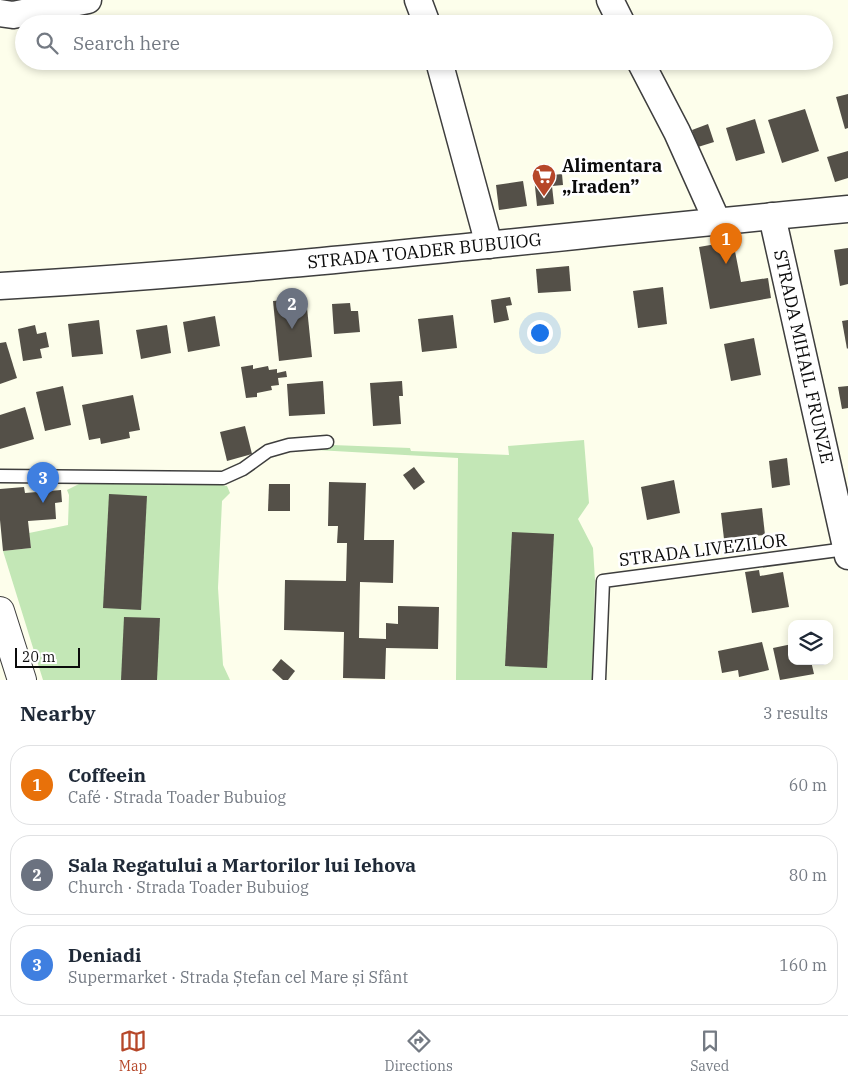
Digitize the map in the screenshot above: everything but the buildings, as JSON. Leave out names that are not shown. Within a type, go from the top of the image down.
[{"type":"street","points":[[0,14],[13,15],[88,0]]},
{"type":"street","points":[[418,0],[423,15]]},
{"type":"street","points":[[610,0],[618,15]]},
{"type":"street","points":[[440,70],[489,245]]},
{"type":"street","points":[[645,70],[677,132],[717,221]]},
{"type":"street","name":"STRADA TOADER BUBUIOG","points":[[0,286],[80,282],[489,245],[848,209]]},
{"type":"street","name":"STRADA MIHAIL FRUNZE","points":[[772,216],[841,496],[847,552]]},
{"type":"street","points":[[0,611],[22,680]]},
{"type":"lane","points":[[0,476],[223,478],[243,469],[268,450],[289,445],[328,442]]},
{"type":"lane","name":"STRADA LIVEZILOR","points":[[599,680],[603,581],[847,552]]},
{"type":"green space","points":[[584,440],[589,503],[578,519],[593,548],[595,580],[592,680],[456,680],[458,458],[299,449],[332,445],[410,448],[411,451],[509,455],[508,446]]},
{"type":"green space","points":[[83,482],[227,486],[230,493],[222,501],[218,588],[223,665],[230,680],[43,680],[3,551],[31,548],[29,533],[68,525],[69,495],[67,490]]},
{"type":"place","name":"Alimentara „Iraden”","points":[[544,197]]},
{"type":"place","name":"Coffeein","points":[[726,264]]},
{"type":"place","name":"Sala Regatului a Martorilor lui Iehova","points":[[292,329]]},
{"type":"place","name":"Deniadi","points":[[43,503]]}]
